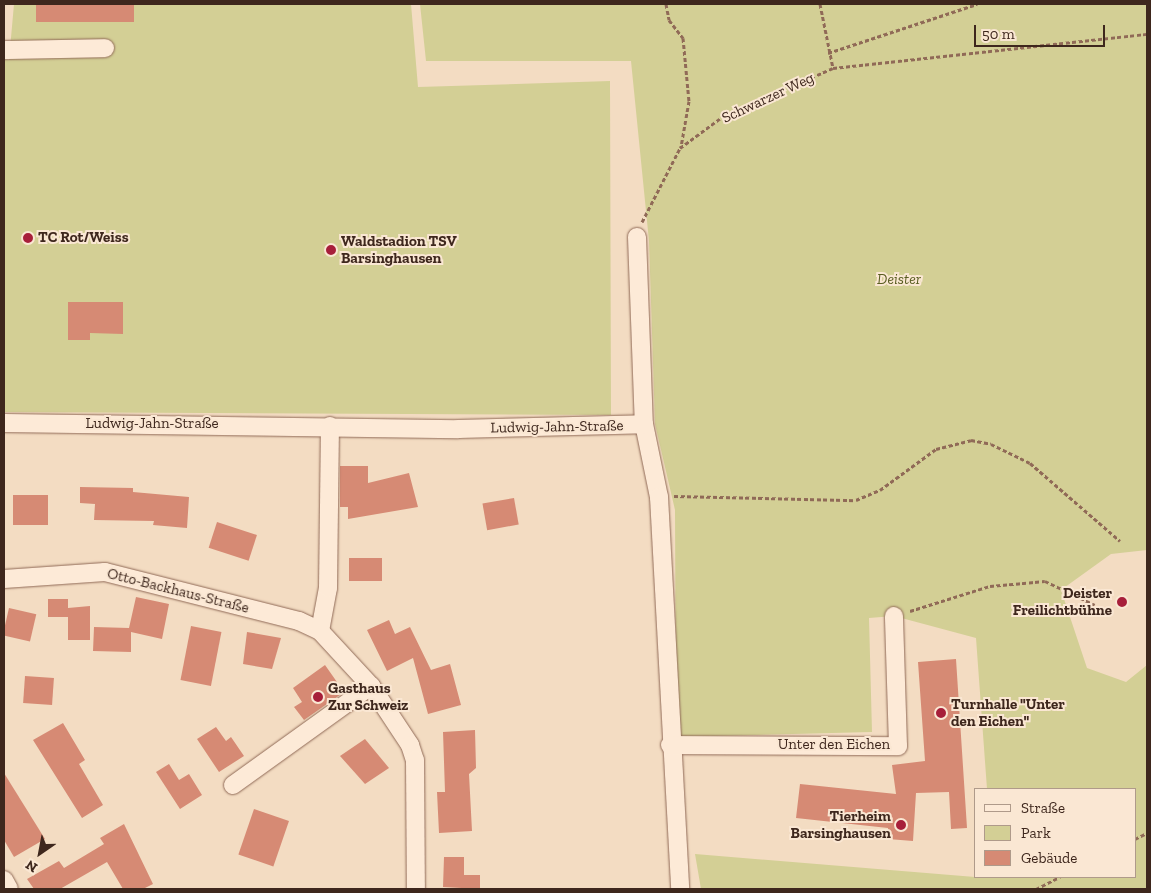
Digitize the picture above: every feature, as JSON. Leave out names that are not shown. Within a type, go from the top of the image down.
[{"type":"street","points":[[4,50],[104,48]]},
{"type":"street","points":[[637,237],[644,424]]},
{"type":"street","name":"Ludwig-Jahn-Straße","points":[[4,423],[330,426],[644,424],[659,497],[670,745],[680,889]]},
{"type":"street","points":[[320,631],[328,588],[330,426]]},
{"type":"street","name":"Otto-Backhaus-Straße","points":[[4,579],[106,572],[299,622],[320,631],[371,686],[415,760],[416,889]]},
{"type":"street","name":"Unter den Eichen","points":[[670,745],[898,746],[894,616]]},
{"type":"street","points":[[233,785],[371,686]]},
{"type":"street","points":[[4,880],[10,889]]},
{"type":"path","points":[[666,4],[669,20],[682,38],[689,101],[680,148]]},
{"type":"path","points":[[820,4],[828,53],[834,68]]},
{"type":"path","points":[[828,53],[977,4]]},
{"type":"path","name":"Schwarzer Weg","points":[[637,237],[661,178],[680,148],[722,118],[834,68],[1147,34]]},
{"type":"path","points":[[659,497],[751,495],[856,500],[880,490],[936,450],[971,440],[991,444],[1030,463],[1120,541]]},
{"type":"path","points":[[894,616],[990,586],[1045,581],[1095,605]]},
{"type":"path","points":[[1136,838],[1147,832]]},
{"type":"path","points":[[1036,889],[1058,878]]},
{"type":"green space","name":"Waldstadion TSV Barsinghausen","points":[[14,4],[411,4],[418,87],[610,81],[611,415],[4,412],[4,59],[9,60]]},
{"type":"green space","name":"Deister","points":[[420,4],[1147,4],[1147,550],[1111,554],[1061,590],[1087,668],[1126,682],[1147,665],[1147,889],[701,889],[695,854],[974,878],[1136,878],[1136,788],[987,788],[976,638],[894,616],[869,618],[872,732],[676,737],[675,510],[655,424],[649,241],[631,61],[426,61]]},
{"type":"building","points":[[36,4],[134,4],[134,22],[36,22]]},
{"type":"building","points":[[68,302],[123,302],[123,334],[90,333],[90,340],[68,340]]},
{"type":"building","points":[[340,466],[368,466],[368,483],[409,473],[418,507],[348,519],[348,507],[340,507]]},
{"type":"building","points":[[80,487],[133,488],[133,492],[189,497],[187,528],[153,525],[154,521],[94,520],[95,504],[80,503]]},
{"type":"building","points":[[13,495],[48,495],[48,525],[13,525]]},
{"type":"building","points":[[514,498],[519,525],[487,530],[482,504]]},
{"type":"building","points":[[217,522],[257,535],[249,561],[209,548]]},
{"type":"building","points":[[349,558],[382,558],[382,581],[349,581]]},
{"type":"building","points":[[136,597],[169,604],[162,639],[131,632],[131,652],[93,651],[94,627],[129,628]]},
{"type":"building","points":[[48,599],[68,599],[68,608],[90,606],[90,640],[68,640],[68,617],[48,617]]},
{"type":"building","points":[[9,608],[36,614],[30,642],[4,636]]},
{"type":"building","points":[[389,620],[395,634],[410,627],[431,670],[450,664],[461,705],[428,714],[413,658],[387,671],[367,630]]},
{"type":"building","points":[[191,626],[221,632],[211,686],[181,680]]},
{"type":"building","points":[[247,632],[281,638],[272,669],[243,664]]},
{"type":"building","points":[[956,659],[967,828],[951,829],[949,792],[916,793],[913,841],[888,839],[888,828],[796,818],[800,784],[896,794],[892,765],[925,761],[918,662]]},
{"type":"building","name":"Gasthaus Zur Schweiz","points":[[325,665],[344,692],[304,720],[294,707],[302,702],[293,688]]},
{"type":"building","points":[[25,676],[54,678],[52,705],[23,703]]},
{"type":"building","points":[[63,723],[85,760],[79,764],[103,805],[82,818],[33,740]]},
{"type":"building","points":[[216,727],[226,741],[231,737],[244,756],[219,772],[197,739]]},
{"type":"building","points":[[475,730],[476,768],[469,774],[472,831],[439,833],[437,792],[445,792],[443,732]]},
{"type":"building","points":[[365,739],[389,768],[365,784],[340,756]]},
{"type":"building","points":[[169,764],[179,780],[189,774],[202,795],[180,809],[156,772]]},
{"type":"building","points":[[4,773],[45,839],[14,857],[4,840]]},
{"type":"building","points":[[254,809],[289,821],[273,866],[238,854]]},
{"type":"building","points":[[124,824],[153,884],[143,889],[123,889],[107,862],[60,889],[34,889],[27,879],[59,861],[64,868],[104,844],[100,838]]},
{"type":"building","points":[[444,857],[464,857],[464,875],[480,875],[480,889],[443,887]]},
{"type":"place","name":"TC Rot/Weiss","points":[[28,238]]},
{"type":"place","name":"Waldstadion TSV Barsinghausen","points":[[331,250]]},
{"type":"place","name":"Deister Freilichtbühne","points":[[1122,602]]},
{"type":"place","name":"Gasthaus Zur Schweiz","points":[[318,697]]},
{"type":"place","name":"Turnhalle \"Unter den Eichen\"","points":[[941,713]]},
{"type":"place","name":"Tierheim Barsinghausen","points":[[901,825]]}]
